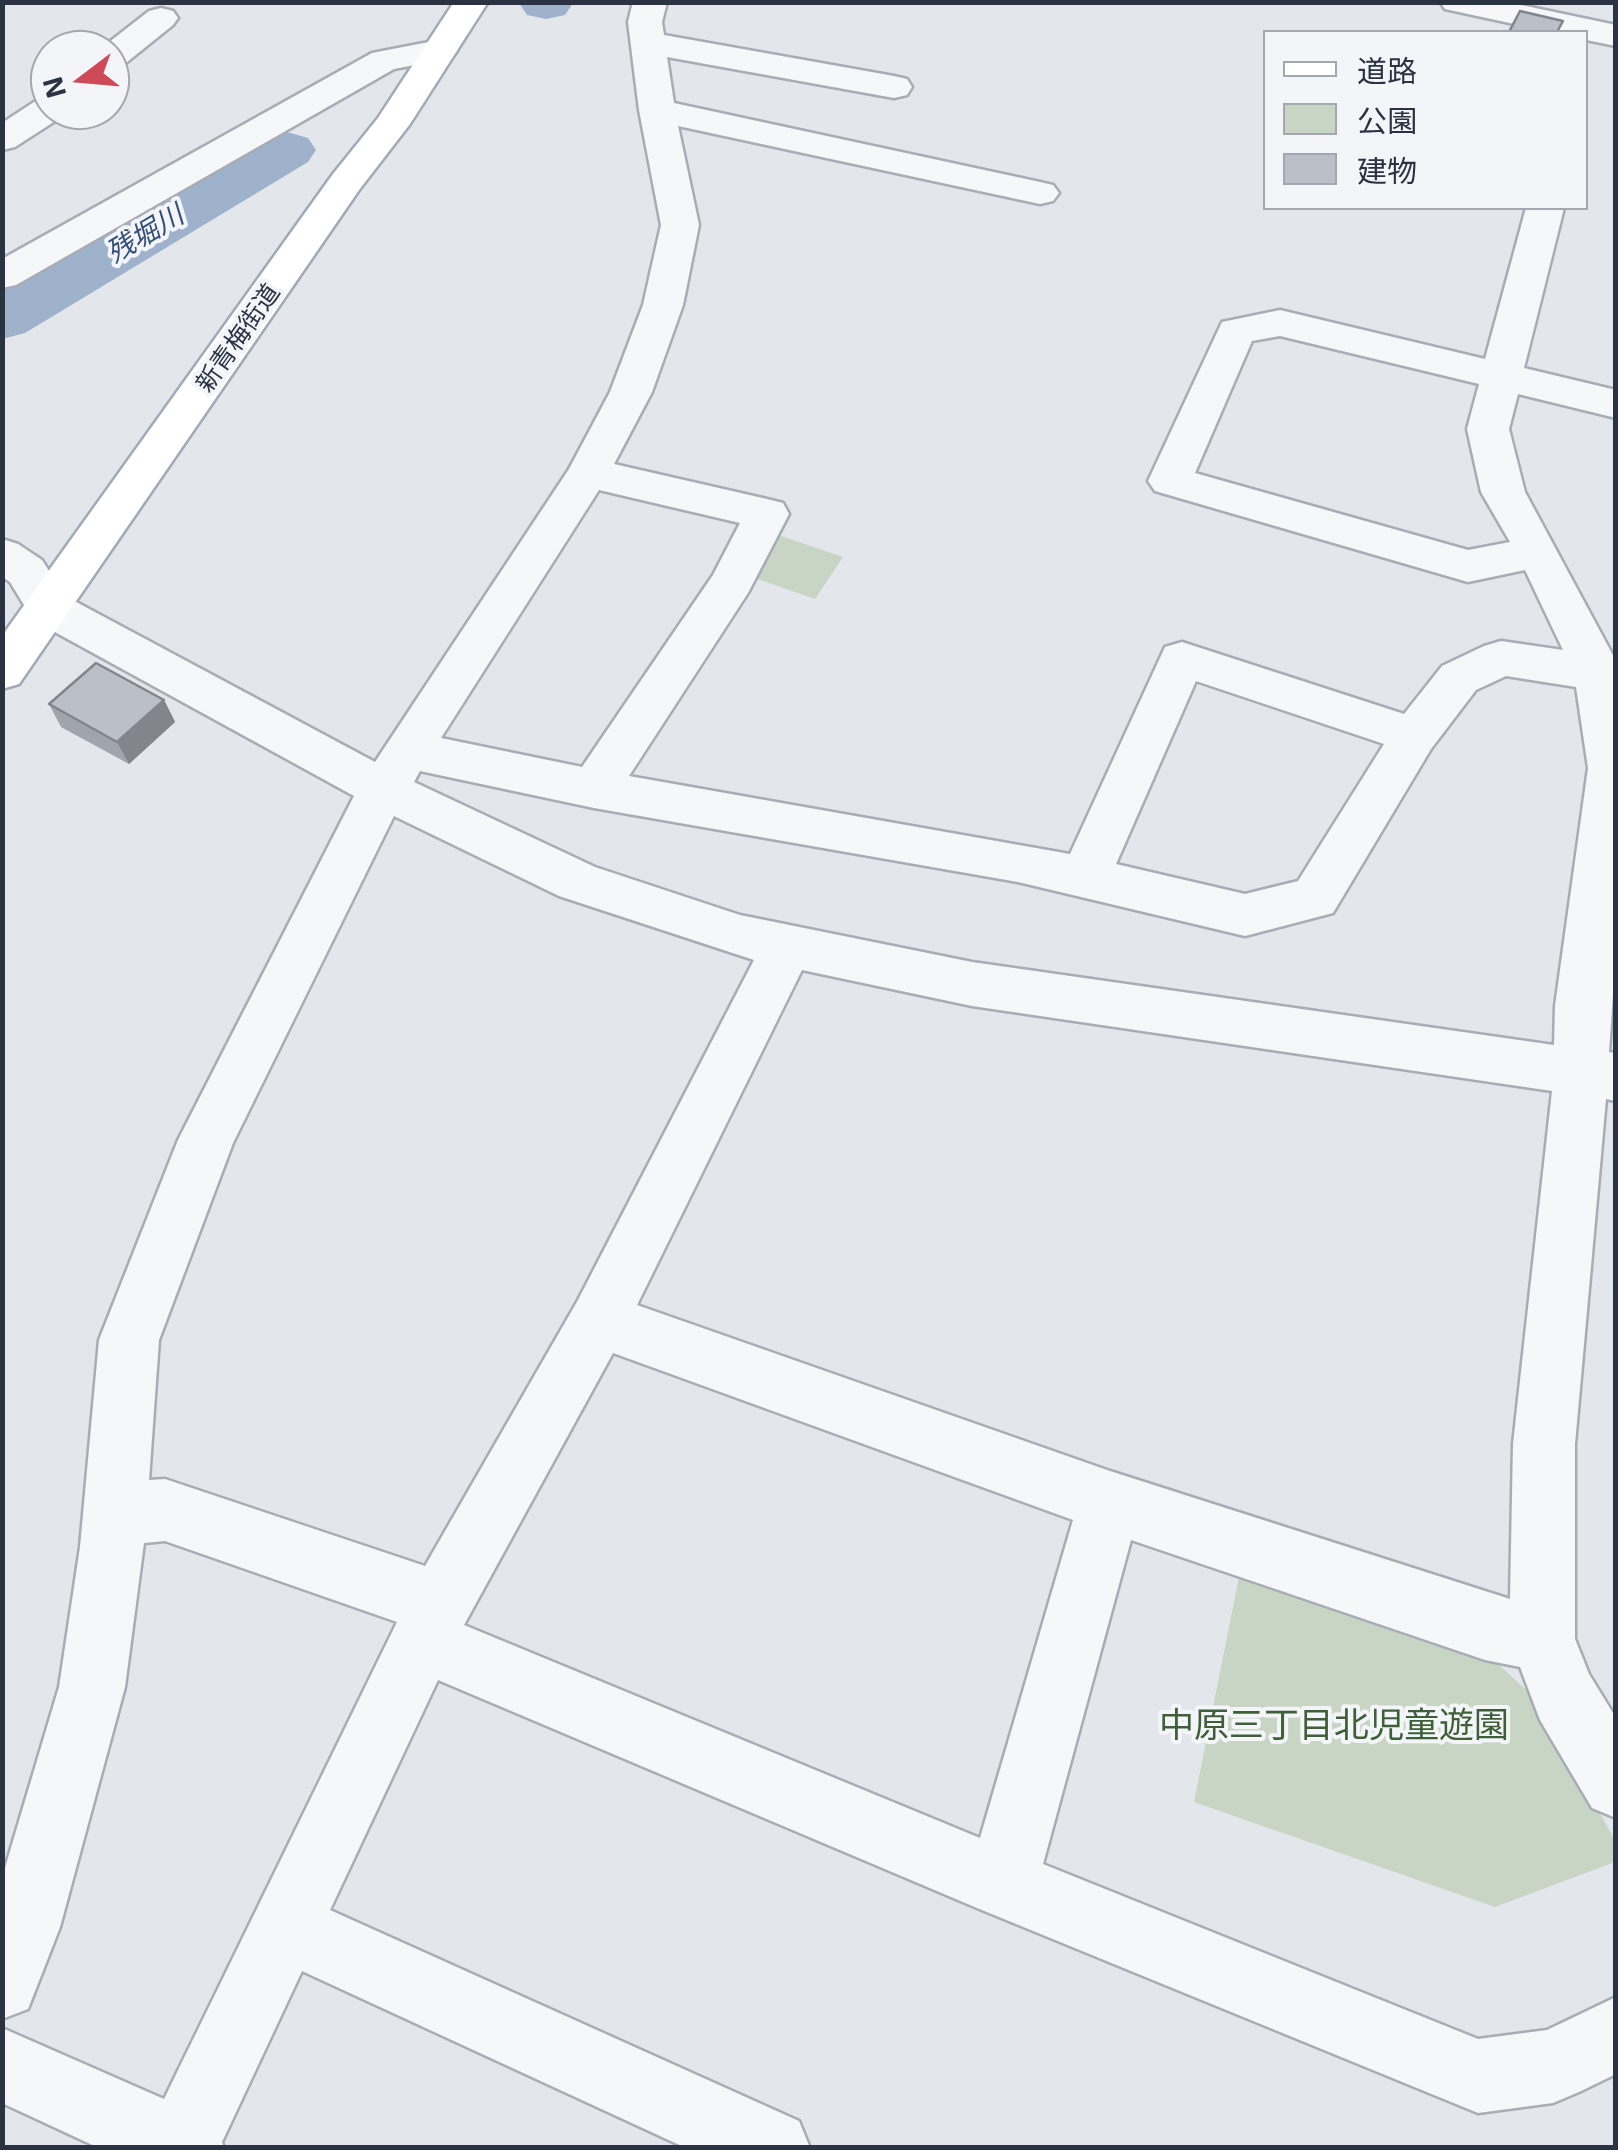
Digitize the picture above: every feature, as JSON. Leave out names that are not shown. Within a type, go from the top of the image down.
[{"type":"main road","name":"新青梅街道","points":[[2,672],[346,182],[392,124],[472,2]]},
{"type":"street","points":[[2,1983],[24,1927],[92,1687],[115,1514],[128,1340],[206,1140],[396,769],[588,473],[630,392],[663,305],[680,224],[657,110],[645,22],[650,2]]},
{"type":"street","points":[[1457,2],[1560,30]]},
{"type":"street","points":[[130,43],[162,18]]},
{"type":"street","points":[[648,43],[894,87]]},
{"type":"street","points":[[2,276],[384,60],[438,51]]},
{"type":"street","points":[[657,110],[1040,193]]},
{"type":"street","points":[[2,139],[30,121]]},
{"type":"street","points":[[1544,210],[1488,429],[1503,492],[1538,552],[1598,673],[1612,768],[1582,1006],[1598,1075],[1544,1444],[1542,1640],[1564,1696],[1616,1784]]},
{"type":"street","points":[[1538,552],[1468,566],[1170,481],[1236,332],[1280,323],[1616,404]]},
{"type":"street","points":[[588,473],[767,514],[732,582],[594,789]]},
{"type":"street","points":[[2,555],[26,570],[49,608],[396,769],[578,882],[740,936],[972,984],[1598,1075]]},
{"type":"street","points":[[396,769],[594,789],[1018,862],[1245,916],[1315,898],[1414,736],[1459,678],[1501,658],[1598,673]]},
{"type":"street","points":[[1084,878],[1182,659],[1414,736]]},
{"type":"street","points":[[2,2065],[183,2146],[431,1622],[599,1320],[787,947]]},
{"type":"street","points":[[599,1320],[1110,1502],[1485,1626],[1542,1640]]},
{"type":"street","points":[[1002,1883],[1110,1502]]},
{"type":"street","points":[[115,1514],[165,1510],[431,1622],[1002,1883],[1478,2076],[1553,2066],[1616,2034]]},
{"type":"street","points":[[284,1926],[772,2148]]},
{"type":"green space","points":[[778,535],[843,557],[815,599],[749,576]]},
{"type":"green space","name":"中原三丁目北児童遊園","points":[[1241,1567],[1488,1655],[1534,1697],[1615,1840],[1615,1862],[1495,1907],[1194,1802]]},
{"type":"building","points":[[1520,11],[1563,21],[1558,30],[1510,30]]},
{"type":"building","points":[[96,663],[164,700],[117,742],[49,704]]},
{"type":"waterway","name":"残堀川","points":[[2,319],[287,150]]}]
